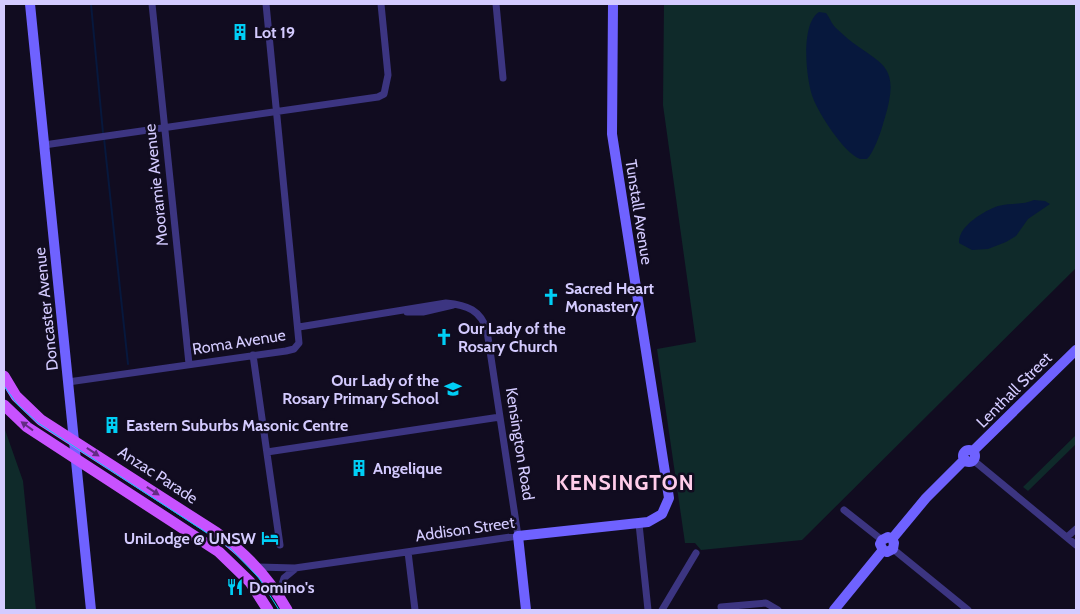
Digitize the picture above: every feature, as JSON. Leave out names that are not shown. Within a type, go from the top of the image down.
[{"type":"main road","name":"Anzac Parade","points":[[4,376],[16,396],[41,420],[217,533],[258,567],[286,610]]},
{"type":"main road","name":"Anzac Parade","points":[[4,405],[27,427],[219,552],[250,582],[268,610]]},
{"type":"street","name":"Doncaster Avenue","points":[[30,4],[91,610]]},
{"type":"street","name":"Mooramie Avenue","points":[[152,4],[189,364]]},
{"type":"street","points":[[266,4],[299,327]]},
{"type":"street","points":[[44,145],[370,99],[384,94],[388,74],[381,4]]},
{"type":"street","points":[[496,4],[503,78]]},
{"type":"street","name":"Tunstall Avenue","points":[[613,4],[610,96],[612,134],[668,488],[667,507],[662,514],[648,522],[639,524]]},
{"type":"street","name":"Roma Avenue","points":[[68,382],[294,349],[299,343],[299,327],[397,312],[423,312],[458,304],[468,306],[479,313]]},
{"type":"street","name":"Kensington Road","points":[[479,313],[487,331],[518,536],[526,610]]},
{"type":"street","name":"Lenthall Street","points":[[834,610],[926,498],[970,457],[1076,350]]},
{"type":"street","points":[[253,355],[280,544]]},
{"type":"street","points":[[267,452],[500,417]]},
{"type":"street","points":[[970,457],[1076,545]]},
{"type":"street","points":[[844,510],[968,610]]},
{"type":"street","points":[[639,524],[648,610]]},
{"type":"street","name":"Addison Street","points":[[258,567],[295,568],[518,536],[639,524]]},
{"type":"street","points":[[1067,537],[1076,529]]},
{"type":"street","points":[[408,552],[415,610]]},
{"type":"street","points":[[662,610],[696,553]]},
{"type":"street","points":[[278,596],[284,578],[295,568]]},
{"type":"street","points":[[720,607],[766,603],[778,610]]},
{"type":"green space","points":[[664,4],[1076,4],[1076,268],[802,540],[701,550],[695,543],[685,543],[657,349],[696,342],[663,105]]},
{"type":"green space","points":[[4,427],[23,481],[36,610],[4,610]]},
{"type":"green space","points":[[1076,435],[1076,444],[1028,491],[1023,487]]},
{"type":"water","points":[[819,12],[826,13],[835,27],[883,65],[888,74],[891,86],[889,102],[879,137],[872,153],[867,159],[860,159],[854,155],[840,141],[826,123],[810,90],[806,53],[807,40],[813,18]]},
{"type":"water","points":[[1034,200],[1045,201],[1050,204],[1028,219],[1016,236],[1006,242],[988,249],[972,250],[959,243],[960,237],[967,225],[986,212],[998,206]]},
{"type":"waterway","points":[[91,4],[103,133]]},
{"type":"waterway","points":[[104,138],[128,364]]},
{"type":"tram line","points":[[4,386],[17,404],[38,423],[230,548],[259,578],[279,610]]},
{"type":"place","name":"Lot 19","points":[[240,32]]},
{"type":"place","name":"Sacred Heart Monastery","points":[[551,297]]},
{"type":"place","name":"Our Lady of the Rosary Church","points":[[444,337]]},
{"type":"place","name":"Our Lady of the Rosary Primary School","points":[[453,389]]},
{"type":"place","name":"Eastern Suburbs Masonic Centre","points":[[112,425]]},
{"type":"place","name":"Angelique","points":[[359,468]]},
{"type":"place","name":"UniLodge @ UNSW","points":[[270,538]]},
{"type":"place","name":"Domino's","points":[[235,587]]},
{"type":"district","name":"KENSINGTON","points":[[625,482]]}]
